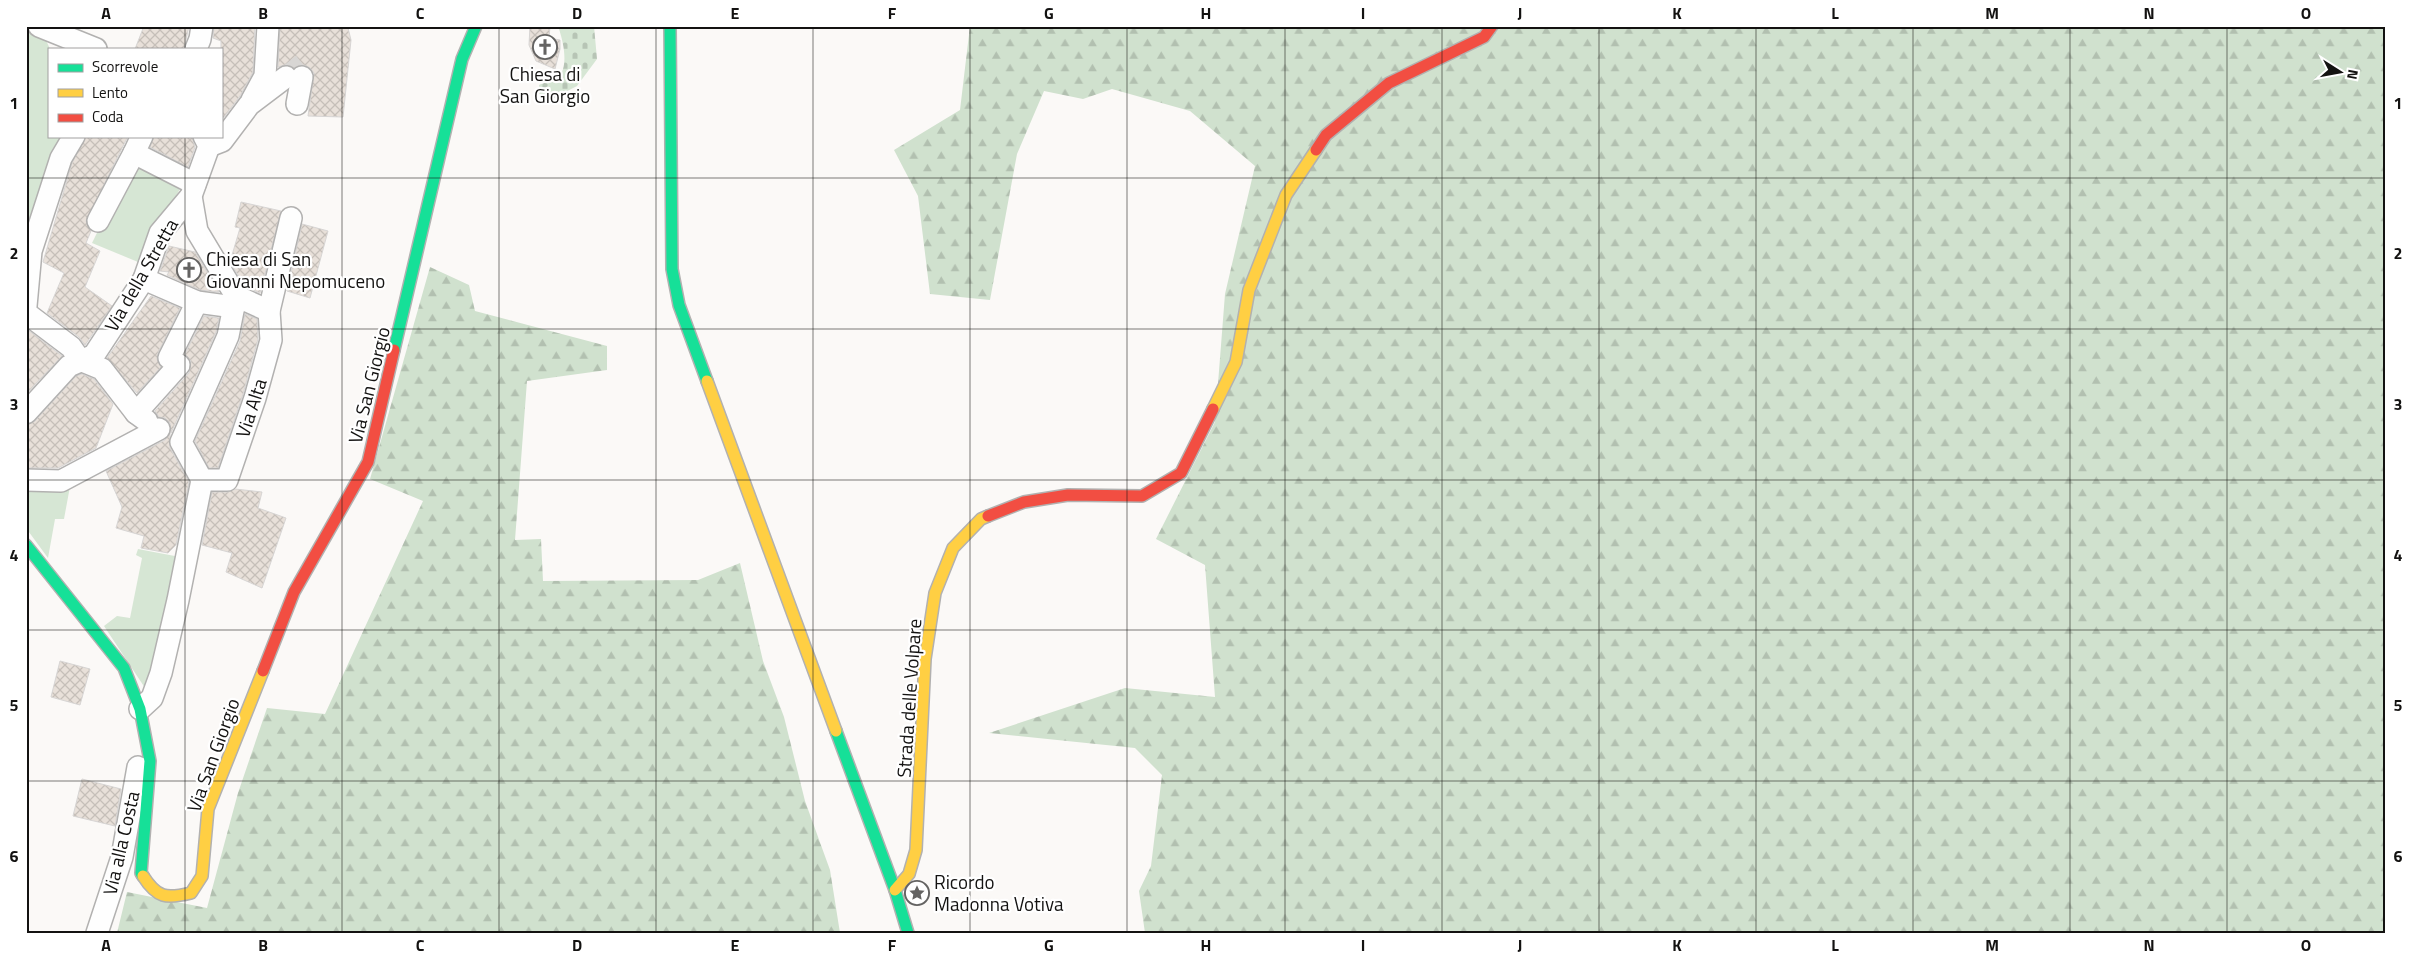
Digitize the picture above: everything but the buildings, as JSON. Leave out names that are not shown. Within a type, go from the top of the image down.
[{"type":"street","points":[[39,26],[94,48]]},
{"type":"street","points":[[196,48],[202,26]]},
{"type":"street","points":[[181,442],[228,336],[235,301],[197,231],[193,190],[207,141],[222,141],[249,105],[265,76],[268,26]]},
{"type":"street","name":"Via San Giorgio","points":[[26,545],[124,668],[140,709],[150,761],[141,873],[152,890],[171,898],[191,892],[202,876],[208,809],[294,592],[368,462],[410,289],[462,60],[476,26]]},
{"type":"street","points":[[670,26],[672,269],[679,305],[895,890],[908,933]]},
{"type":"street","name":"Strada delle Volpare","points":[[895,890],[909,874],[916,850],[925,659],[935,593],[953,548],[981,519],[1024,502],[1068,495],[1142,496],[1181,473],[1236,362],[1249,290],[1286,195],[1326,135],[1389,83],[1484,37],[1492,26]]},
{"type":"street","points":[[249,105],[294,77],[297,104]]},
{"type":"street","points":[[26,306],[31,251],[61,158],[73,138]]},
{"type":"street","points":[[98,221],[138,145],[193,190]]},
{"type":"street","name":"Via della Stretta","points":[[26,413],[68,366],[94,355],[144,279],[160,233],[193,190]]},
{"type":"street","name":"Via Alta","points":[[202,480],[226,480],[255,398],[271,340],[269,310],[292,218]]},
{"type":"street","points":[[144,279],[197,302],[235,301],[269,310]]},
{"type":"street","points":[[136,413],[179,364],[169,358],[197,302]]},
{"type":"street","points":[[26,313],[71,347],[80,360],[102,369],[136,413],[181,442],[202,480],[178,600],[160,673],[152,698],[140,709]]},
{"type":"street","points":[[26,480],[61,481],[159,429]]},
{"type":"street","name":"Via alla Costa","points":[[97,933],[122,857],[138,764],[150,761]]},
{"type":"green space","points":[[558,26],[594,26],[597,59],[577,86],[540,105],[539,85],[555,80],[563,70],[564,55]]},
{"type":"green space","points":[[970,26],[2386,26],[2386,933],[1145,933],[1139,891],[1151,866],[1162,775],[1135,748],[989,733],[1125,688],[1215,697],[1205,565],[1156,539],[1215,422],[1225,294],[1255,166],[1190,111],[1112,89],[1083,99],[1044,91],[1017,154],[990,300],[930,294],[918,196],[894,150],[960,110]]},
{"type":"green space","points":[[26,29],[44,36],[50,48],[48,48],[48,138],[68,138],[31,227],[26,227]]},
{"type":"green space","points":[[134,158],[184,182],[138,262],[92,243]]},
{"type":"green space","points":[[430,267],[469,285],[475,311],[607,346],[607,370],[527,381],[515,540],[541,539],[543,581],[698,580],[740,563],[763,661],[784,717],[805,801],[830,870],[840,933],[117,933],[127,892],[207,908],[238,793],[267,708],[325,714],[423,501],[370,479]]},
{"type":"green space","points":[[71,481],[64,519],[55,519],[48,558],[26,528],[26,484]]},
{"type":"green space","points":[[138,549],[180,557],[149,694],[104,626],[117,616],[130,618],[142,558],[136,555]]},
{"type":"tunnel","points":[[286,77],[304,63],[302,77]]},
{"type":"traffic: fast","points":[[394,350],[462,59],[476,26]]},
{"type":"traffic: fast","points":[[670,26],[672,269],[679,305],[707,381]]},
{"type":"traffic: fast","points":[[26,545],[124,668],[140,709],[150,761],[141,873],[143,876]]},
{"type":"traffic: fast","points":[[836,731],[895,890],[908,933]]},
{"type":"traffic: slow","points":[[1213,409],[1236,362],[1249,290],[1286,195],[1316,150]]},
{"type":"traffic: slow","points":[[707,381],[836,731]]},
{"type":"traffic: slow","points":[[895,890],[909,874],[916,850],[925,659],[935,593],[953,548],[981,519],[988,516]]},
{"type":"traffic: slow","points":[[143,876],[158,893],[169,896],[191,893],[202,876],[208,809],[263,671]]},
{"type":"traffic: jam","points":[[1316,150],[1326,135],[1389,83],[1484,37],[1492,26]]},
{"type":"traffic: jam","points":[[263,671],[294,592],[368,462],[394,350]]},
{"type":"traffic: jam","points":[[988,516],[1024,502],[1068,495],[1142,496],[1181,473],[1213,409]]},
{"type":"place","name":"Chiesa di San Giorgio","points":[[545,47]]},
{"type":"place","name":"Chiesa di San Giovanni Nepomuceno","points":[[189,270]]},
{"type":"place","name":"Ricordo Madonna Votiva","points":[[917,893]]}]
